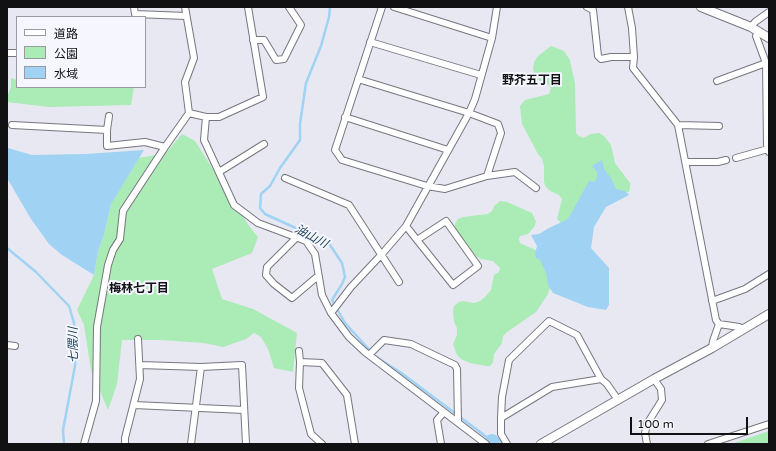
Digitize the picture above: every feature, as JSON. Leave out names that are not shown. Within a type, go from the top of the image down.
[{"type":"street","points":[[134,7],[135,14],[186,16]]},
{"type":"street","points":[[84,444],[96,401],[97,326],[108,265],[120,240],[123,211],[189,113],[185,82],[194,58],[185,7]]},
{"type":"street","points":[[189,113],[206,117],[219,117],[263,97],[248,7]]},
{"type":"street","points":[[253,40],[264,40],[276,60],[284,59],[301,25],[289,7]]},
{"type":"street","points":[[382,7],[335,150],[342,160],[427,186],[445,189],[487,176],[516,172],[536,188]]},
{"type":"street","points":[[394,7],[492,38]]},
{"type":"street","points":[[331,313],[351,287],[406,226],[469,113],[475,99],[492,38],[497,7]]},
{"type":"street","points":[[587,7],[592,10],[598,56],[601,59],[611,56],[634,57]]},
{"type":"street","points":[[628,7],[632,28],[634,57],[633,68],[678,124],[716,320],[719,324],[744,329]]},
{"type":"street","points":[[701,7],[751,27],[769,38]]},
{"type":"street","points":[[751,27],[755,22],[769,12]]},
{"type":"street","points":[[736,158],[768,148],[766,63],[756,36],[758,32]]},
{"type":"street","points":[[370,42],[481,75]]},
{"type":"street","points":[[717,81],[766,63]]},
{"type":"street","points":[[358,79],[469,113],[498,124],[501,133],[487,176]]},
{"type":"street","points":[[109,116],[106,146],[145,142],[165,147]]},
{"type":"street","points":[[206,117],[204,140],[234,205],[258,223],[306,241],[315,254],[322,295],[331,313],[350,337],[369,355],[486,444]]},
{"type":"street","points":[[345,117],[448,150]]},
{"type":"street","points":[[12,124],[107,130]]},
{"type":"street","points":[[678,124],[719,126]]},
{"type":"street","points":[[219,172],[264,144]]},
{"type":"street","points":[[686,162],[718,162],[726,160]]},
{"type":"street","points":[[285,178],[349,205],[399,282]]},
{"type":"street","points":[[406,226],[417,240],[453,285],[478,266],[446,221],[417,240]]},
{"type":"street","points":[[297,237],[267,267],[266,275],[274,284],[292,298],[318,276]]},
{"type":"street","points":[[712,301],[745,289],[769,274]]},
{"type":"street","points":[[541,444],[654,379],[712,348],[769,314]]},
{"type":"street","points":[[507,444],[501,434],[501,418],[502,397],[509,360],[549,321],[577,335],[601,379],[607,384],[618,400]]},
{"type":"street","points":[[712,348],[719,324]]},
{"type":"street","points":[[125,444],[125,438],[140,379],[138,339]]},
{"type":"street","points":[[369,355],[384,340],[411,344],[455,365],[457,369],[458,422]]},
{"type":"street","points":[[7,345],[15,346]]},
{"type":"street","points":[[299,351],[299,388],[310,434],[322,444]]},
{"type":"street","points":[[300,362],[322,363],[347,395],[355,444]]},
{"type":"street","points":[[140,365],[201,367],[242,365],[246,444]]},
{"type":"street","points":[[191,444],[201,367]]},
{"type":"street","points":[[501,418],[552,387],[601,379]]},
{"type":"street","points":[[647,444],[645,433],[647,424],[662,400],[661,389],[654,379]]},
{"type":"street","points":[[134,405],[195,409],[244,410]]},
{"type":"street","points":[[441,444],[437,420],[444,412]]},
{"type":"street","points":[[708,444],[769,424]]},
{"type":"green space","points":[[551,46],[564,51],[570,60],[575,84],[576,133],[583,138],[591,134],[599,133],[604,136],[611,145],[615,163],[630,183],[629,192],[618,194],[599,181],[578,209],[563,225],[557,219],[562,199],[559,195],[550,191],[546,187],[544,182],[544,166],[542,159],[522,124],[520,106],[525,100],[549,94],[551,88],[535,76],[533,69],[534,62],[538,56]]},
{"type":"green space","points":[[11,78],[16,80],[16,88],[134,88],[131,105],[49,107],[7,102],[7,97],[11,87]]},
{"type":"green space","points":[[182,134],[195,141],[249,226],[258,237],[252,253],[212,269],[222,299],[253,309],[297,333],[293,372],[274,368],[268,349],[261,337],[254,333],[246,339],[223,347],[204,343],[161,340],[122,340],[117,384],[108,410],[91,370],[84,325],[77,310],[94,275],[98,251],[104,235],[111,204],[115,196],[139,158],[166,153]]},
{"type":"green space","points":[[500,201],[507,202],[532,213],[536,222],[534,227],[528,234],[520,236],[520,243],[538,251],[551,285],[548,294],[536,312],[503,336],[502,343],[494,354],[493,362],[490,366],[486,366],[470,363],[461,359],[457,355],[453,344],[457,335],[457,328],[454,322],[453,311],[454,306],[459,302],[463,301],[474,303],[480,301],[486,296],[491,290],[494,275],[499,272],[500,268],[493,261],[481,259],[476,256],[455,229],[455,224],[458,219],[463,217],[488,214]]},
{"type":"green space","points":[[769,431],[769,444],[731,444]]},
{"type":"water","points":[[8,148],[32,155],[86,154],[144,150],[111,204],[104,235],[98,251],[94,275],[62,255],[49,244],[31,219],[7,178]]},
{"type":"water","points":[[602,160],[604,169],[611,178],[616,189],[625,191],[629,195],[606,207],[594,227],[591,248],[609,268],[609,305],[606,310],[588,307],[553,293],[548,285],[546,273],[540,260],[536,258],[535,254],[537,246],[531,235],[539,234],[568,219],[589,181],[594,182],[597,178],[597,172],[592,166]]},
{"type":"waterway","name":"油山川","points":[[330,7],[329,17],[321,46],[306,83],[300,124],[300,140],[280,168],[270,186],[261,194],[260,208],[265,214],[330,245],[342,263],[345,277],[332,300],[345,323],[376,357],[400,372],[492,441]]},
{"type":"waterway","name":"七隈川","points":[[7,248],[36,272],[69,306],[74,323],[76,345],[75,366],[63,430],[64,444]]},
{"type":"waterway","name":"油山川","points":[[492,441],[495,444]]},
{"type":"district","name":"野芥五丁目","points":[[532,81]]},
{"type":"district","name":"梅林七丁目","points":[[139,289]]}]
